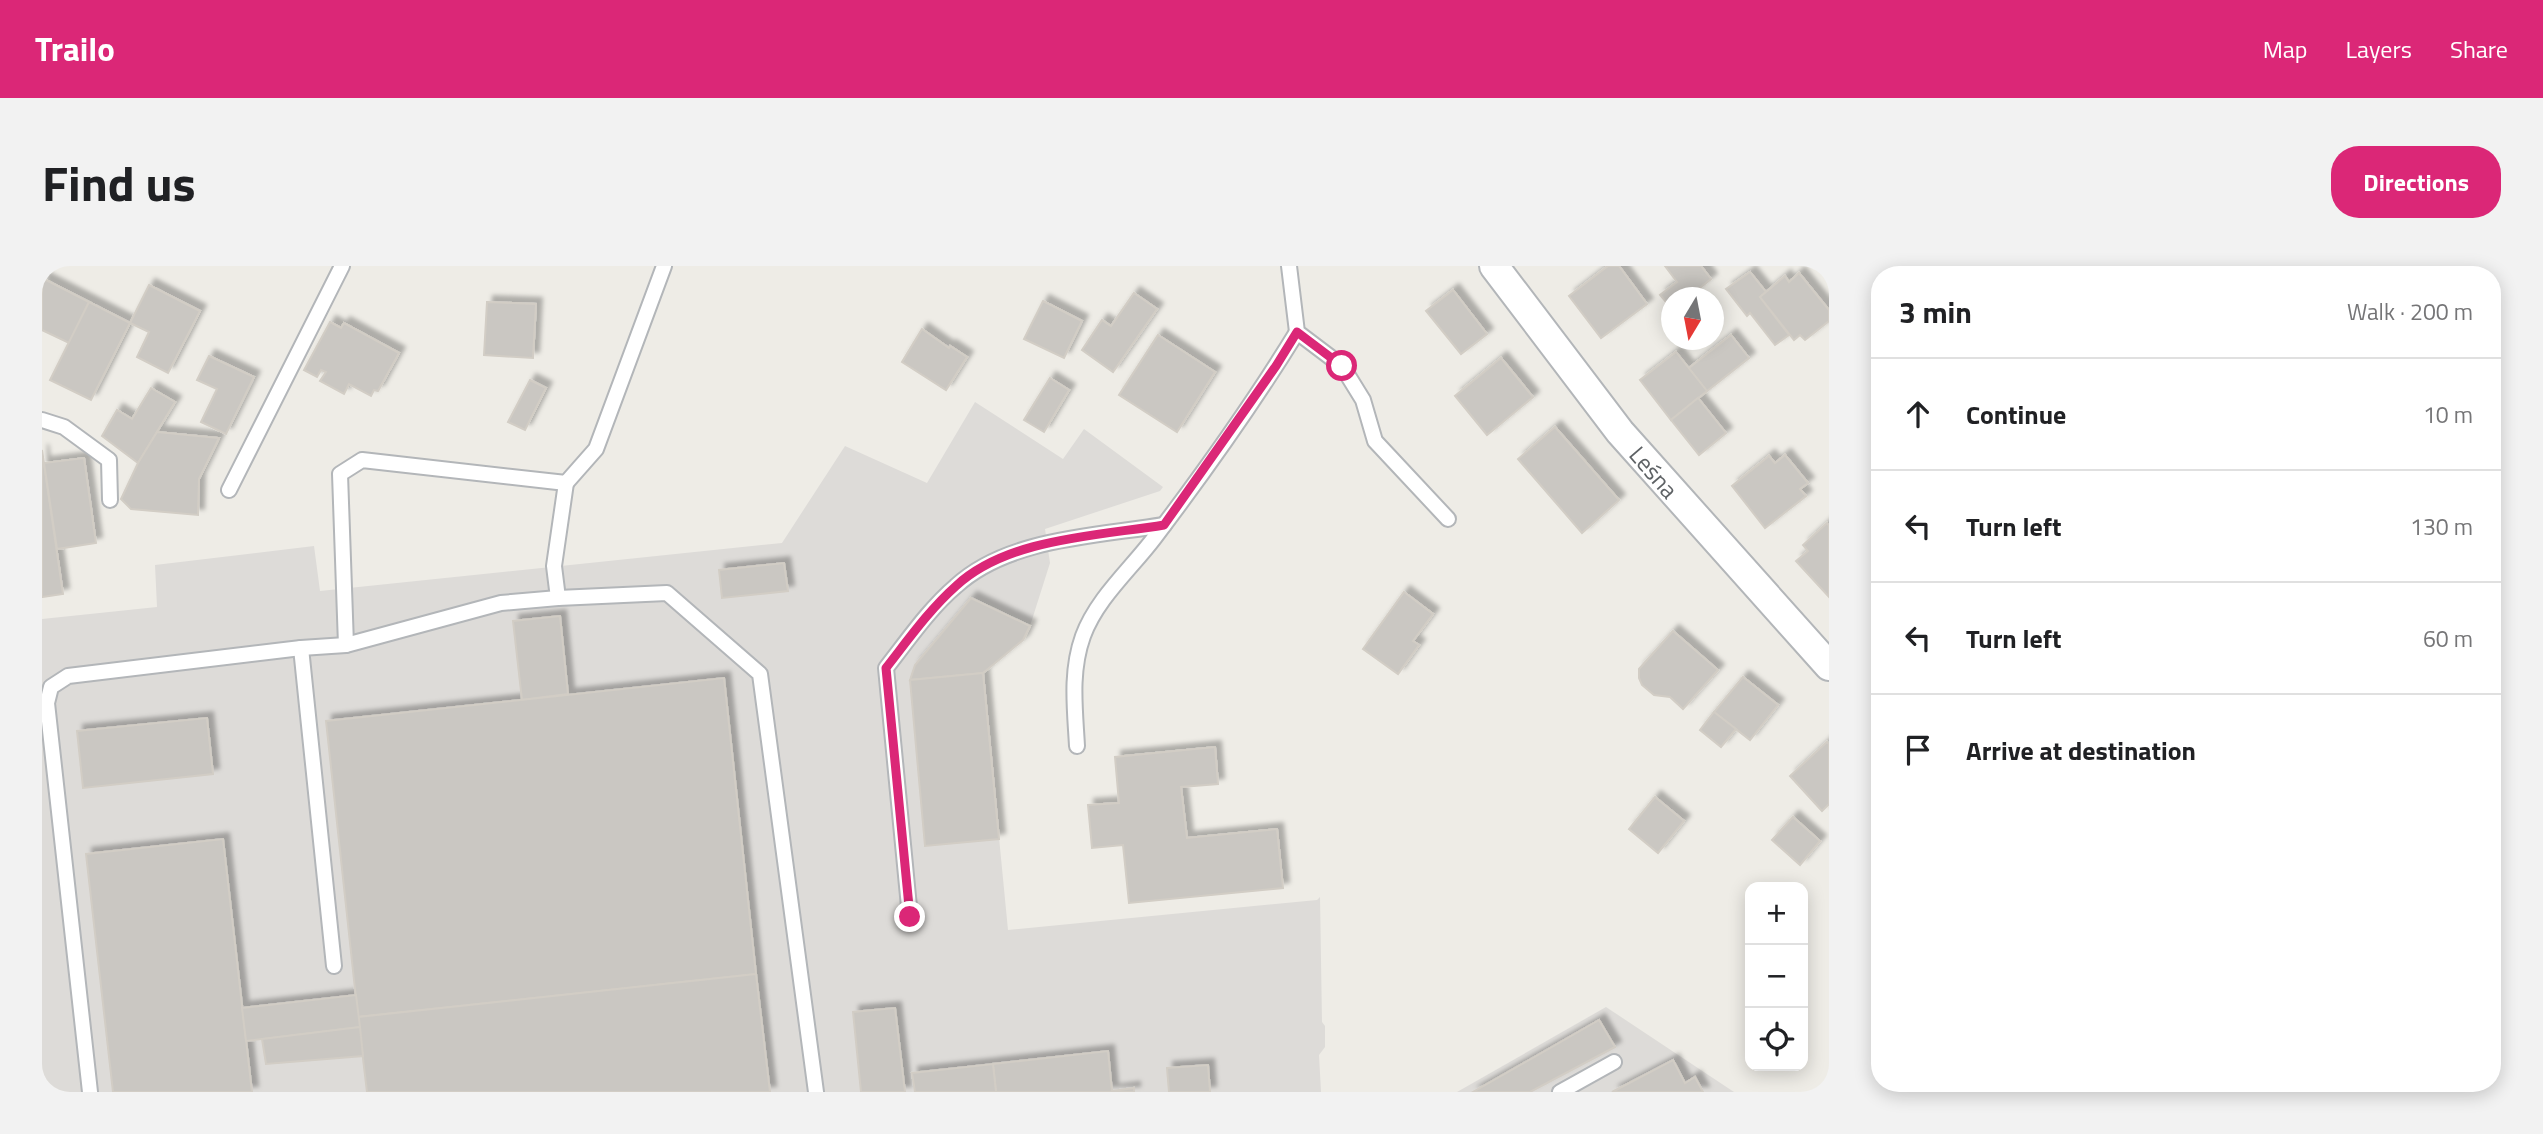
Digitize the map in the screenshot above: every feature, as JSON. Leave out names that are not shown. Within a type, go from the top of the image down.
[{"type":"street","name":"Leśna","points":[[1494,266],[1620,432],[1829,666]]},
{"type":"lane","points":[[229,490],[342,266]]},
{"type":"lane","points":[[558,598],[554,566],[566,483],[596,449],[664,266]]},
{"type":"lane","points":[[1077,747],[1075,667],[1084,634],[1104,599],[1164,525],[1297,332],[1289,266]]},
{"type":"lane","points":[[1297,332],[1342,366],[1363,400],[1375,441],[1448,519]]},
{"type":"lane","points":[[42,421],[64,427],[109,460],[110,500]]},
{"type":"lane","points":[[346,645],[340,474],[362,460],[566,483]]},
{"type":"lane","points":[[910,917],[886,668],[931,611],[957,585],[977,570],[1007,554],[1048,544],[1164,525]]},
{"type":"lane","points":[[90,1092],[47,703],[51,687],[68,676],[346,645],[501,603],[667,593],[760,674],[816,1092]]},
{"type":"lane","points":[[301,648],[334,966]]},
{"type":"lane","points":[[1560,1092],[1614,1062]]},
{"type":"shaded area","points":[[975,402],[1063,459],[1084,429],[1163,487],[1160,491],[1045,529],[1050,563],[1030,626],[1023,640],[983,673],[1008,930],[1317,900],[1320,897],[1322,1022],[1325,1026],[1325,1047],[1319,1055],[1321,1092],[44,1092],[42,619],[157,607],[155,565],[314,546],[320,591],[782,543],[845,446],[927,483]]},
{"type":"shaded area","points":[[1606,1007],[1734,1092],[1457,1092]]},
{"type":"building","points":[[1608,266],[1619,266],[1647,304],[1601,338],[1569,296]]},
{"type":"building","points":[[1665,266],[1701,266],[1711,279],[1701,287],[1670,287],[1677,282]]},
{"type":"building","points":[[1750,272],[1766,292],[1760,297],[1789,335],[1775,345],[1750,313],[1747,316],[1726,289]]},
{"type":"building","points":[[1799,273],[1829,310],[1829,321],[1805,340],[1800,335],[1794,340],[1760,297],[1785,276],[1789,282]]},
{"type":"building","points":[[42,278],[89,302],[69,343],[42,330]]},
{"type":"building","points":[[149,285],[200,311],[168,373],[137,357],[149,332],[130,323]]},
{"type":"building","points":[[1453,290],[1487,334],[1461,354],[1426,311]]},
{"type":"building","points":[[1134,293],[1157,309],[1113,372],[1082,350],[1102,320],[1111,326]]},
{"type":"building","points":[[1043,301],[1082,321],[1064,358],[1024,339]]},
{"type":"building","points":[[89,302],[130,323],[91,400],[50,380]]},
{"type":"building","points":[[487,302],[536,304],[533,358],[484,355]]},
{"type":"building","points":[[330,322],[341,328],[344,323],[399,353],[378,391],[374,390],[371,396],[349,384],[344,394],[320,381],[326,372],[321,370],[317,377],[304,370]]},
{"type":"building","points":[[922,329],[967,357],[946,390],[902,362]]},
{"type":"building","points":[[1158,335],[1215,372],[1177,432],[1119,395]]},
{"type":"building","points":[[1731,335],[1749,358],[1707,391],[1689,368],[1712,350],[1724,350],[1724,340]]},
{"type":"building","points":[[1676,352],[1707,391],[1671,420],[1640,380]]},
{"type":"building","points":[[209,356],[254,377],[226,434],[201,422],[217,389],[197,380]]},
{"type":"building","points":[[1501,358],[1533,397],[1487,435],[1455,396]]},
{"type":"building","points":[[1050,378],[1069,390],[1044,432],[1024,420]]},
{"type":"building","points":[[530,380],[546,388],[525,430],[508,422]]},
{"type":"building","points":[[151,388],[175,402],[138,463],[102,436],[117,410],[132,419]]},
{"type":"building","points":[[1698,398],[1726,433],[1699,455],[1671,420]]},
{"type":"building","points":[[1555,427],[1619,500],[1582,533],[1518,459]]},
{"type":"building","points":[[157,432],[219,438],[199,479],[198,515],[131,509],[121,499]]},
{"type":"building","points":[[42,450],[63,594],[42,597]]},
{"type":"building","points":[[1785,455],[1808,483],[1800,489],[1806,496],[1765,528],[1732,486],[1769,456],[1775,463]]},
{"type":"building","points":[[84,458],[96,543],[57,549],[44,463]]},
{"type":"building","points":[[1827,523],[1829,597],[1796,561],[1808,551],[1803,545]]},
{"type":"building","points":[[784,563],[788,591],[722,598],[719,570]]},
{"type":"building","points":[[1404,592],[1433,614],[1413,641],[1419,645],[1398,674],[1363,649]]},
{"type":"building","points":[[971,598],[1030,626],[1023,640],[983,673],[910,680],[915,665]]},
{"type":"building","points":[[560,616],[568,694],[522,700],[513,621]]},
{"type":"building","points":[[1673,631],[1718,670],[1683,709],[1670,697],[1654,695],[1642,685],[1639,678],[1639,669]]},
{"type":"building","points":[[983,673],[999,839],[925,846],[910,680]]},
{"type":"building","points":[[1743,677],[1778,705],[1750,740],[1714,712]]},
{"type":"building","points":[[724,678],[756,974],[358,1017],[326,721]]},
{"type":"building","points":[[1714,712],[1736,729],[1721,747],[1700,730]]},
{"type":"building","points":[[207,718],[213,774],[83,788],[77,731]]},
{"type":"building","points":[[1827,742],[1829,804],[1822,811],[1790,776]]},
{"type":"building","points":[[1215,747],[1218,784],[1181,787],[1187,838],[1277,829],[1283,888],[1129,903],[1123,845],[1092,848],[1088,805],[1119,803],[1115,757]]},
{"type":"building","points":[[1655,797],[1684,821],[1658,853],[1629,829]]},
{"type":"building","points":[[1793,817],[1820,841],[1800,865],[1772,840]]},
{"type":"building","points":[[223,839],[252,1092],[113,1092],[86,854]]},
{"type":"building","points":[[756,974],[770,1092],[367,1092],[358,1017]]},
{"type":"building","points":[[356,995],[360,1027],[246,1041],[242,1008]]},
{"type":"building","points":[[895,1008],[905,1092],[861,1092],[853,1012]]},
{"type":"building","points":[[1599,1020],[1615,1047],[1530,1092],[1473,1092]]},
{"type":"building","points":[[360,1027],[363,1056],[266,1064],[262,1039]]},
{"type":"building","points":[[1108,1051],[1112,1091],[1134,1088],[1134,1092],[996,1092],[993,1064]]},
{"type":"building","points":[[1673,1060],[1685,1083],[1695,1077],[1703,1092],[1612,1092]]},
{"type":"building","points":[[993,1064],[996,1092],[915,1092],[912,1073]]},
{"type":"building","points":[[1208,1065],[1210,1092],[1169,1092],[1167,1068]]},
{"type":"route","points":[[910,917],[886,668],[931,611],[957,585],[977,570],[1007,554],[1048,544],[1164,525],[1297,332],[1342,366]]}]
